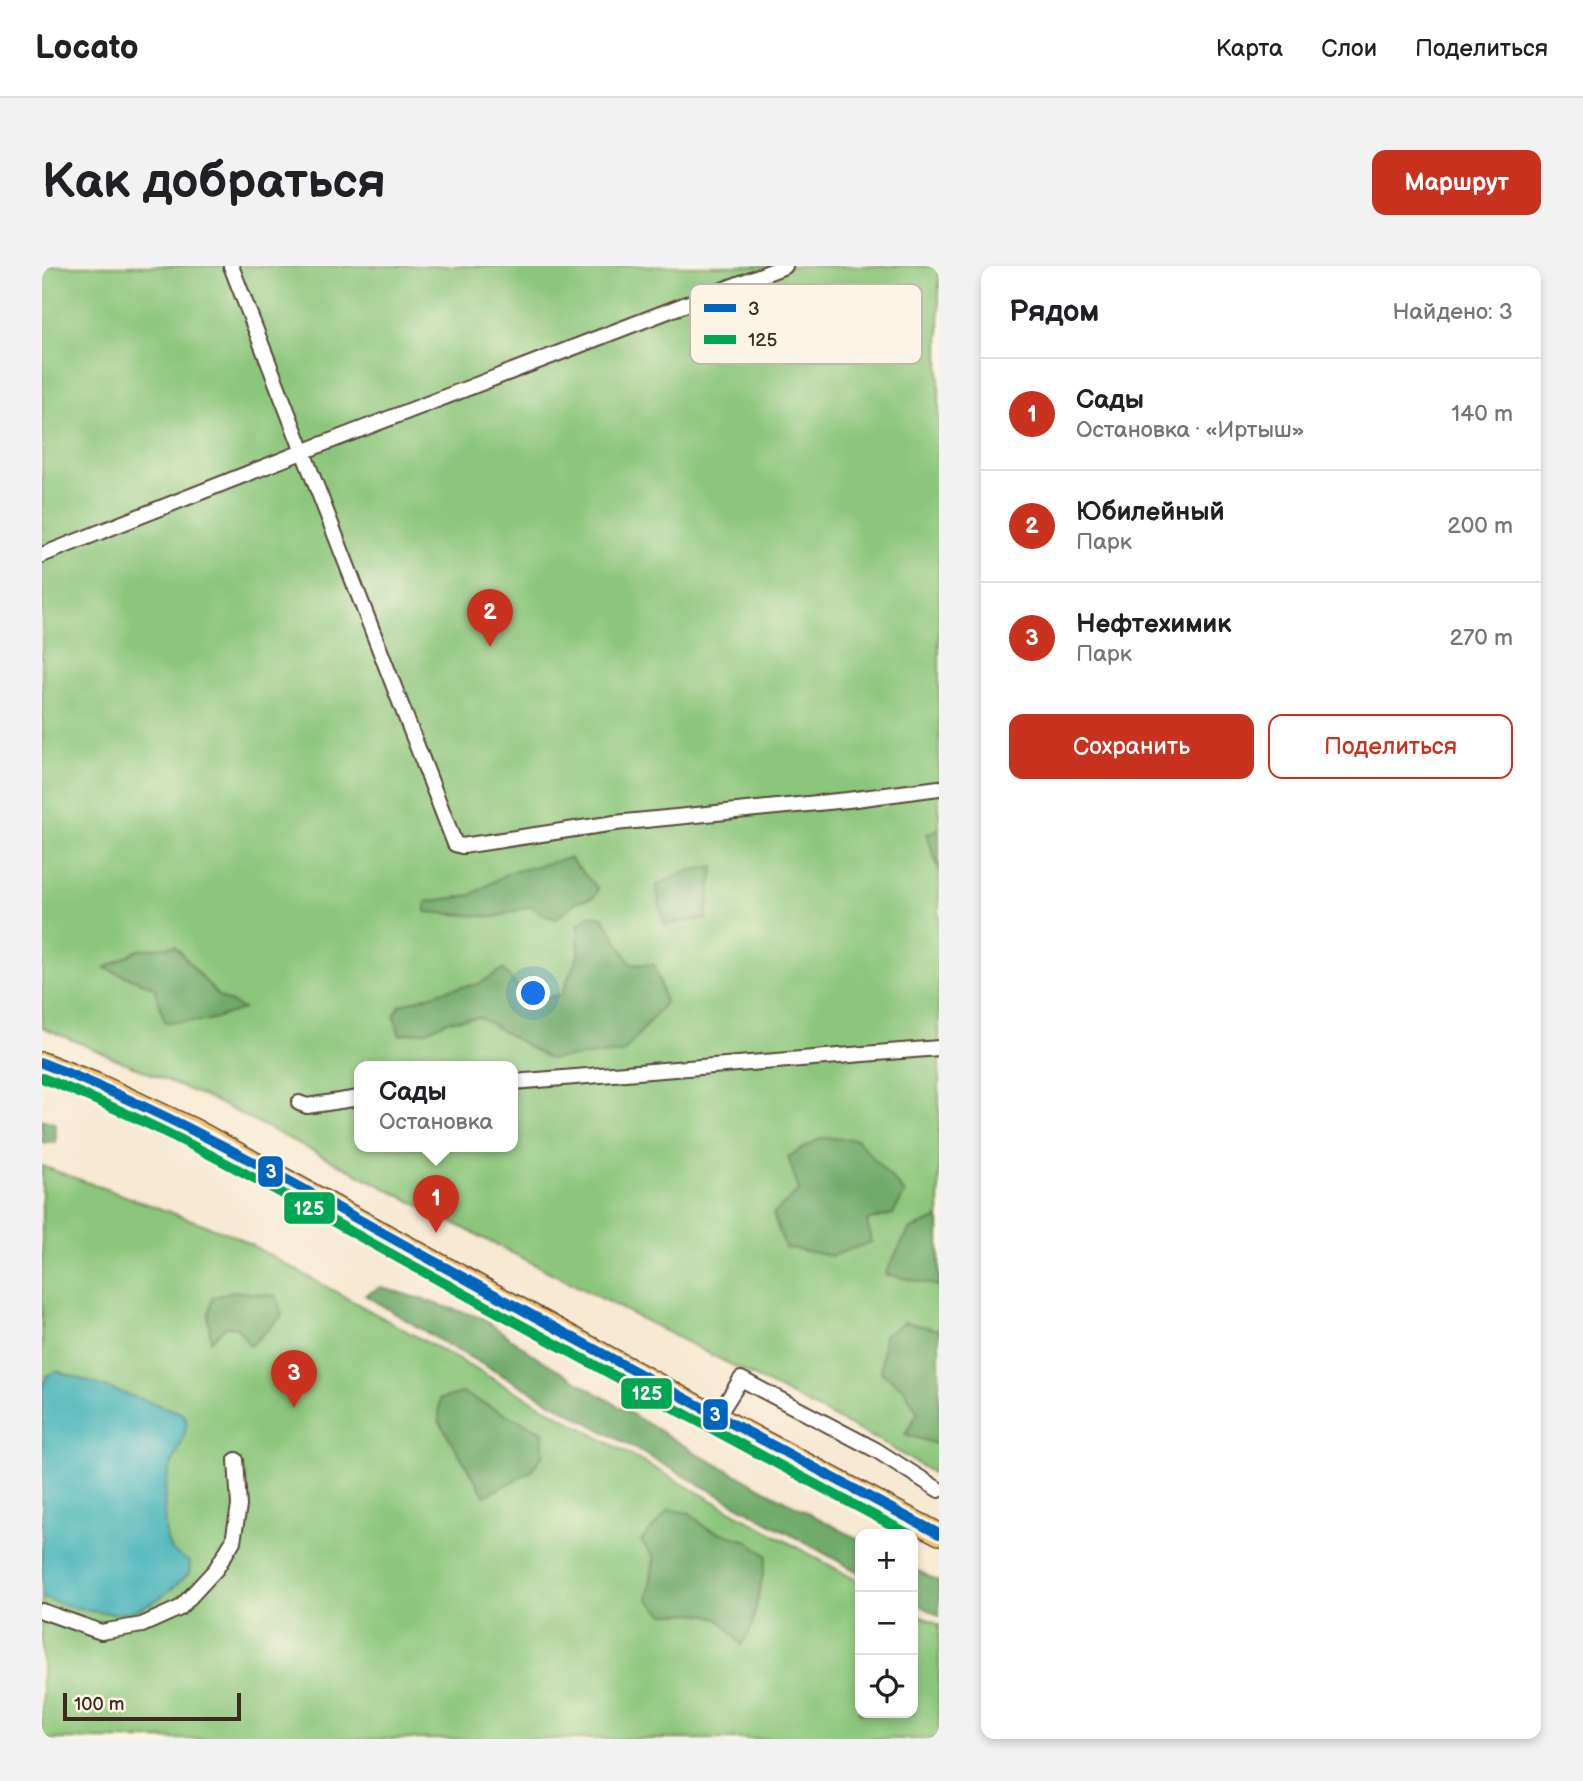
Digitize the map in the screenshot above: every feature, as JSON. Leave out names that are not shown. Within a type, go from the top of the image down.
[{"type":"main road","points":[[42,1063],[99,1085],[192,1129],[717,1417],[939,1534]]},
{"type":"street","points":[[231,266],[453,841],[458,845],[615,823],[848,800],[939,788]]},
{"type":"street","points":[[738,284],[785,266]]},
{"type":"street","points":[[42,555],[690,303]]},
{"type":"street","points":[[518,1082],[939,1048]]},
{"type":"street","points":[[299,1103],[307,1106],[354,1099]]},
{"type":"street","points":[[717,1417],[741,1379],[876,1450],[939,1490]]},
{"type":"street","points":[[42,1611],[101,1632],[142,1625],[180,1608],[216,1569],[233,1541],[239,1506],[236,1460]]},
{"type":"green space","points":[[42,266],[939,266],[939,1477],[880,1441],[217,1102],[42,1027]]},
{"type":"green space","points":[[939,829],[939,871],[927,834]]},
{"type":"green space","points":[[569,858],[598,889],[594,897],[576,902],[556,919],[543,915],[531,906],[496,917],[426,912],[426,902],[471,895],[508,873]]},
{"type":"green space","points":[[714,866],[706,919],[664,924],[656,886],[683,872]]},
{"type":"green space","points":[[590,915],[603,917],[631,964],[655,965],[665,1003],[623,1053],[549,1059],[479,1017],[447,1021],[427,1031],[400,1035],[394,1016],[400,1005],[450,989],[479,984],[503,969],[527,1000],[561,995],[579,953],[578,925]]},
{"type":"green space","points":[[175,946],[218,996],[243,1009],[206,1021],[165,1022],[154,987],[105,968],[138,950]]},
{"type":"green space","points":[[42,1119],[56,1124],[56,1143],[42,1143]]},
{"type":"green space","points":[[821,1138],[856,1139],[905,1193],[893,1214],[867,1221],[871,1242],[832,1256],[785,1247],[773,1214],[799,1191],[788,1157]]},
{"type":"green space","points":[[42,1166],[233,1235],[855,1579],[855,1718],[918,1718],[918,1614],[939,1625],[939,1739],[42,1739]]},
{"type":"green space","points":[[939,1218],[939,1286],[885,1274],[909,1230]]},
{"type":"green space","points":[[381,1287],[482,1318],[537,1357],[703,1457],[855,1537],[855,1570],[444,1343],[365,1295]]},
{"type":"green space","points":[[233,1291],[276,1296],[282,1316],[250,1346],[237,1327],[226,1326],[211,1340],[208,1318],[212,1298]]},
{"type":"green space","points":[[905,1322],[939,1330],[939,1445],[905,1434],[918,1413],[903,1388],[881,1372],[884,1335]]},
{"type":"green space","points":[[462,1393],[543,1432],[543,1454],[530,1472],[485,1496],[439,1421],[440,1399]]},
{"type":"green space","points":[[669,1510],[690,1513],[706,1528],[748,1541],[767,1556],[751,1630],[741,1645],[716,1618],[700,1614],[664,1614],[648,1599],[654,1558],[641,1541]]},
{"type":"green space","points":[[918,1571],[939,1582],[939,1616],[918,1604]]},
{"type":"water","points":[[57,1371],[179,1412],[186,1417],[183,1439],[168,1474],[164,1513],[169,1544],[176,1554],[190,1562],[189,1574],[169,1591],[136,1610],[104,1613],[42,1598],[42,1388],[48,1375]]},
{"type":"transit line","name":"3","points":[[42,1063],[144,1107],[243,1156],[625,1366],[939,1534]]},
{"type":"transit line","name":"125","points":[[42,1078],[138,1119],[232,1166],[900,1529]]},
{"type":"place","name":"Юбилейный","points":[[490,647]]},
{"type":"place","name":"Сады","points":[[436,1233]]},
{"type":"place","name":"Нефтехимик","points":[[294,1408]]}]
